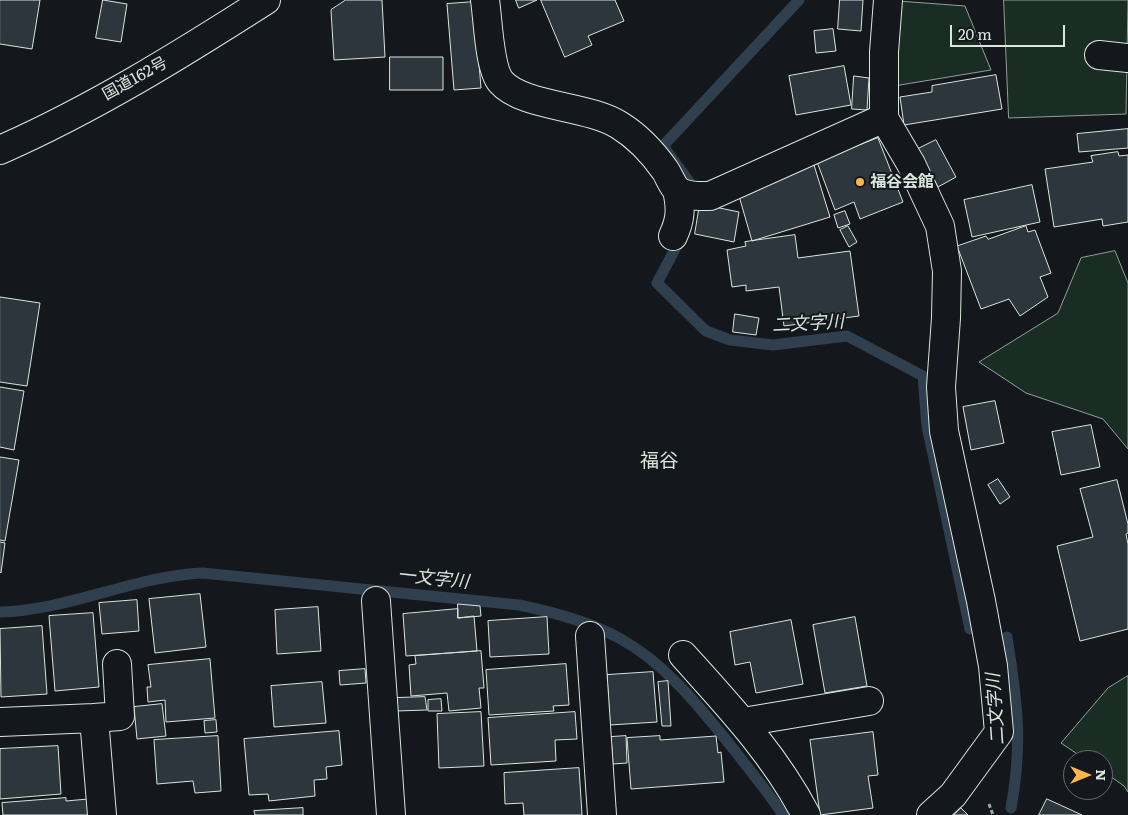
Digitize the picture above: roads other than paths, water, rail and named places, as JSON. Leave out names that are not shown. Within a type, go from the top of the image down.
[{"type":"main road","name":"国道162号","points":[[0,150],[128,84],[188,50],[266,0]]},
{"type":"main road","points":[[485,0],[494,64],[500,81],[516,94],[591,112],[618,124],[643,144],[664,169],[677,190],[682,210],[680,221],[673,236]]},
{"type":"main road","points":[[888,0],[884,52],[884,118],[911,164],[940,226],[947,271],[941,387],[944,431],[981,601],[993,666],[999,732],[953,796],[931,815]]},
{"type":"main road","points":[[1100,55],[1128,58]]},
{"type":"main road","points":[[677,190],[694,197],[710,196],[884,118]]},
{"type":"main road","points":[[376,601],[391,815]]},
{"type":"main road","points":[[590,636],[602,815]]},
{"type":"main road","points":[[683,655],[743,722],[796,794],[806,815]]},
{"type":"main road","points":[[0,722],[120,716],[117,664]]},
{"type":"main road","points":[[743,722],[870,702]]},
{"type":"main road","points":[[94,718],[102,815]]},
{"type":"waterway","name":"二文字川","points":[[690,183],[663,146],[799,0]]},
{"type":"waterway","name":"二文字川","points":[[682,236],[657,283],[706,331],[730,340],[773,345],[847,336],[923,376],[927,426],[970,629]]},
{"type":"waterway","name":"一文字川","points":[[0,612],[26,610],[77,600],[152,580],[177,575],[203,573],[519,605],[557,614],[583,622],[619,638],[653,661],[668,674],[710,720],[783,815]]},
{"type":"waterway","name":"二文字川","points":[[1007,637],[1014,681],[1018,742],[1015,785],[1011,808]]},
{"type":"place","name":"福谷会館","points":[[860,182]]},
{"type":"district","name":"福谷","points":[[659,461]]}]
